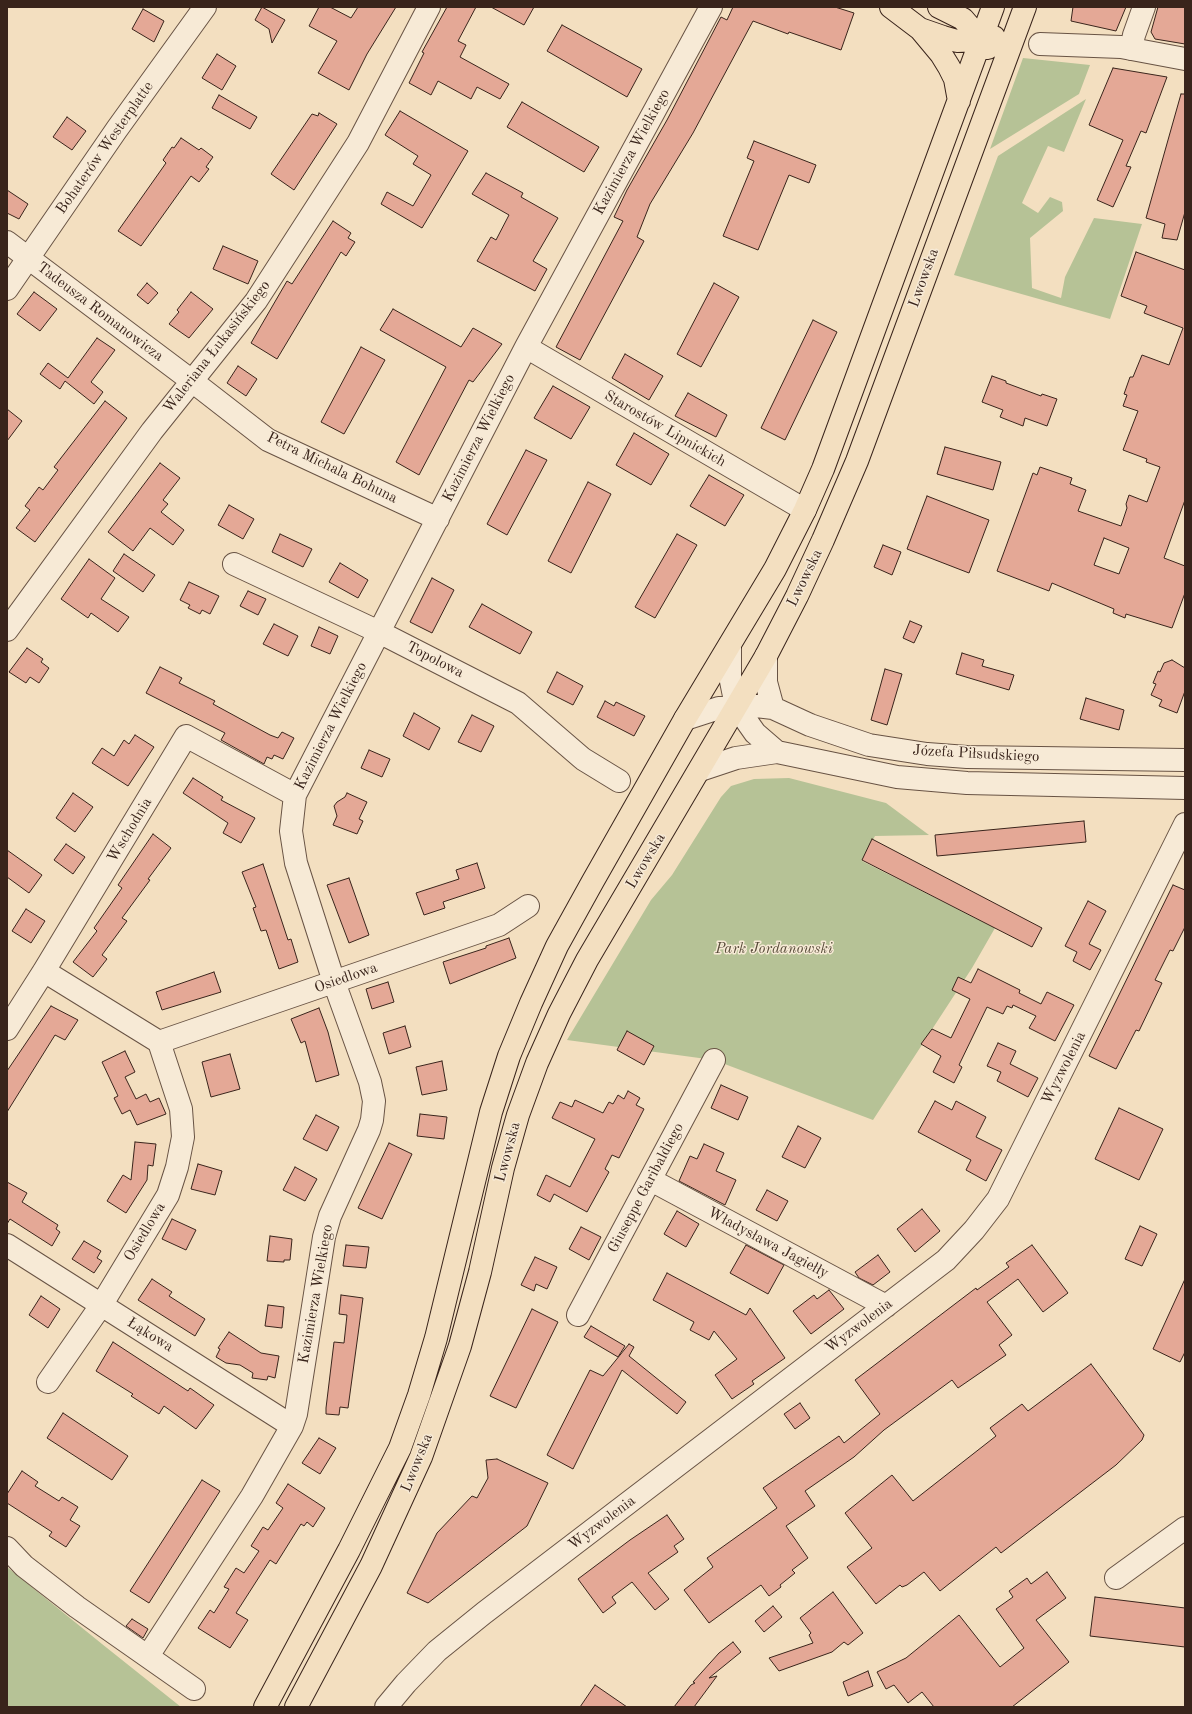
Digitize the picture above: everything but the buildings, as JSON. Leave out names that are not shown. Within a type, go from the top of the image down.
[{"type":"main road","points":[[891,7],[920,29],[941,54],[955,79],[959,101]]},
{"type":"main road","points":[[940,7],[963,19],[992,53],[1000,74]]},
{"type":"main road","name":"Lwowska","points":[[265,1707],[349,1550],[400,1448],[419,1395],[436,1338],[491,1112],[509,1056],[531,1002],[571,920],[685,719],[775,570],[805,510],[823,469],[993,7]]},
{"type":"main road","points":[[920,29],[957,41],[981,40],[1000,35],[1022,14]]},
{"type":"main road","name":"Lwowska","points":[[296,1707],[371,1566],[421,1457],[460,1346],[480,1272],[503,1168],[518,1115],[537,1063],[559,1014],[587,960],[766,656],[797,596],[844,493],[1022,14]]},
{"type":"street","name":"Waleriana Łukasińskiego","points":[[7,630],[143,443],[256,301],[358,142],[430,7]]},
{"type":"street","name":"Kazimierza Wielkiego","points":[[148,1656],[252,1496],[292,1426],[296,1414],[324,1237],[330,1216],[370,1130],[374,1111],[374,1101],[370,1082],[334,982],[296,863],[291,831],[295,795],[526,348],[711,7]]},
{"type":"street","points":[[1131,49],[1134,35],[1144,7]]},
{"type":"street","name":"Bohaterów Westerplatte","points":[[7,289],[117,129],[202,12]]},
{"type":"street","points":[[1040,44],[1131,49],[1185,59]]},
{"type":"street","name":"Tadeusza Romanowicza","points":[[7,242],[192,381]]},
{"type":"street","name":"Starostów Lipnickich","points":[[526,348],[805,510]]},
{"type":"street","name":"Petra Michala Bohuna","points":[[192,381],[268,440],[438,519]]},
{"type":"street","name":"Topolowa","points":[[234,564],[380,632],[518,703],[583,759],[619,781]]},
{"type":"street","name":"Józefa Piłsudskiego","points":[[730,645],[730,676],[736,706],[755,733],[777,752]]},
{"type":"street","points":[[766,656],[766,682],[773,708]]},
{"type":"street","name":"Józefa Piłsudskiego","points":[[685,719],[706,712],[736,706],[756,706],[773,708],[810,724],[869,745],[927,754],[967,757],[1185,760]]},
{"type":"street","name":"Wschodnia","points":[[7,1029],[44,971],[186,736],[295,795]]},
{"type":"street","name":"Józefa Piłsudskiego","points":[[700,770],[736,758],[777,752],[904,778],[967,783],[1185,788]]},
{"type":"street","name":"Wyzwolenia","points":[[386,1707],[406,1683],[438,1651],[484,1613],[946,1260],[974,1230],[998,1200],[1185,824]]},
{"type":"street","name":"Osiedlowa","points":[[48,1382],[102,1304],[168,1194],[177,1167],[183,1137],[181,1108],[159,1042],[499,925],[528,906]]},
{"type":"street","points":[[44,971],[159,1042]]},
{"type":"street","name":"Giuseppe Garibaldiego","points":[[578,1315],[714,1060]]},
{"type":"street","name":"Władysława Jagiełły","points":[[650,1180],[886,1306]]},
{"type":"street","name":"Łąkowa","points":[[7,1245],[292,1426]]},
{"type":"street","points":[[1116,1578],[1185,1528]]},
{"type":"street","points":[[7,1548],[24,1566],[77,1607],[194,1689]]},
{"type":"green space","points":[[1023,58],[1090,65],[1079,94],[990,149]]},
{"type":"green space","points":[[1086,99],[1064,152],[1048,146],[1022,203],[1038,213],[1050,197],[1062,202],[1063,211],[1030,238],[1032,288],[1061,298],[1065,277],[1094,218],[1142,224],[1110,319],[954,275],[998,156]]},
{"type":"green space","name":"Park Jordanowski","points":[[789,778],[886,803],[929,835],[875,836],[862,861],[995,928],[972,968],[873,1120],[714,1060],[567,1040],[651,900],[672,875],[721,797],[731,786],[754,779]]},
{"type":"green space","points":[[7,1567],[102,1644],[181,1707],[7,1707]]}]
